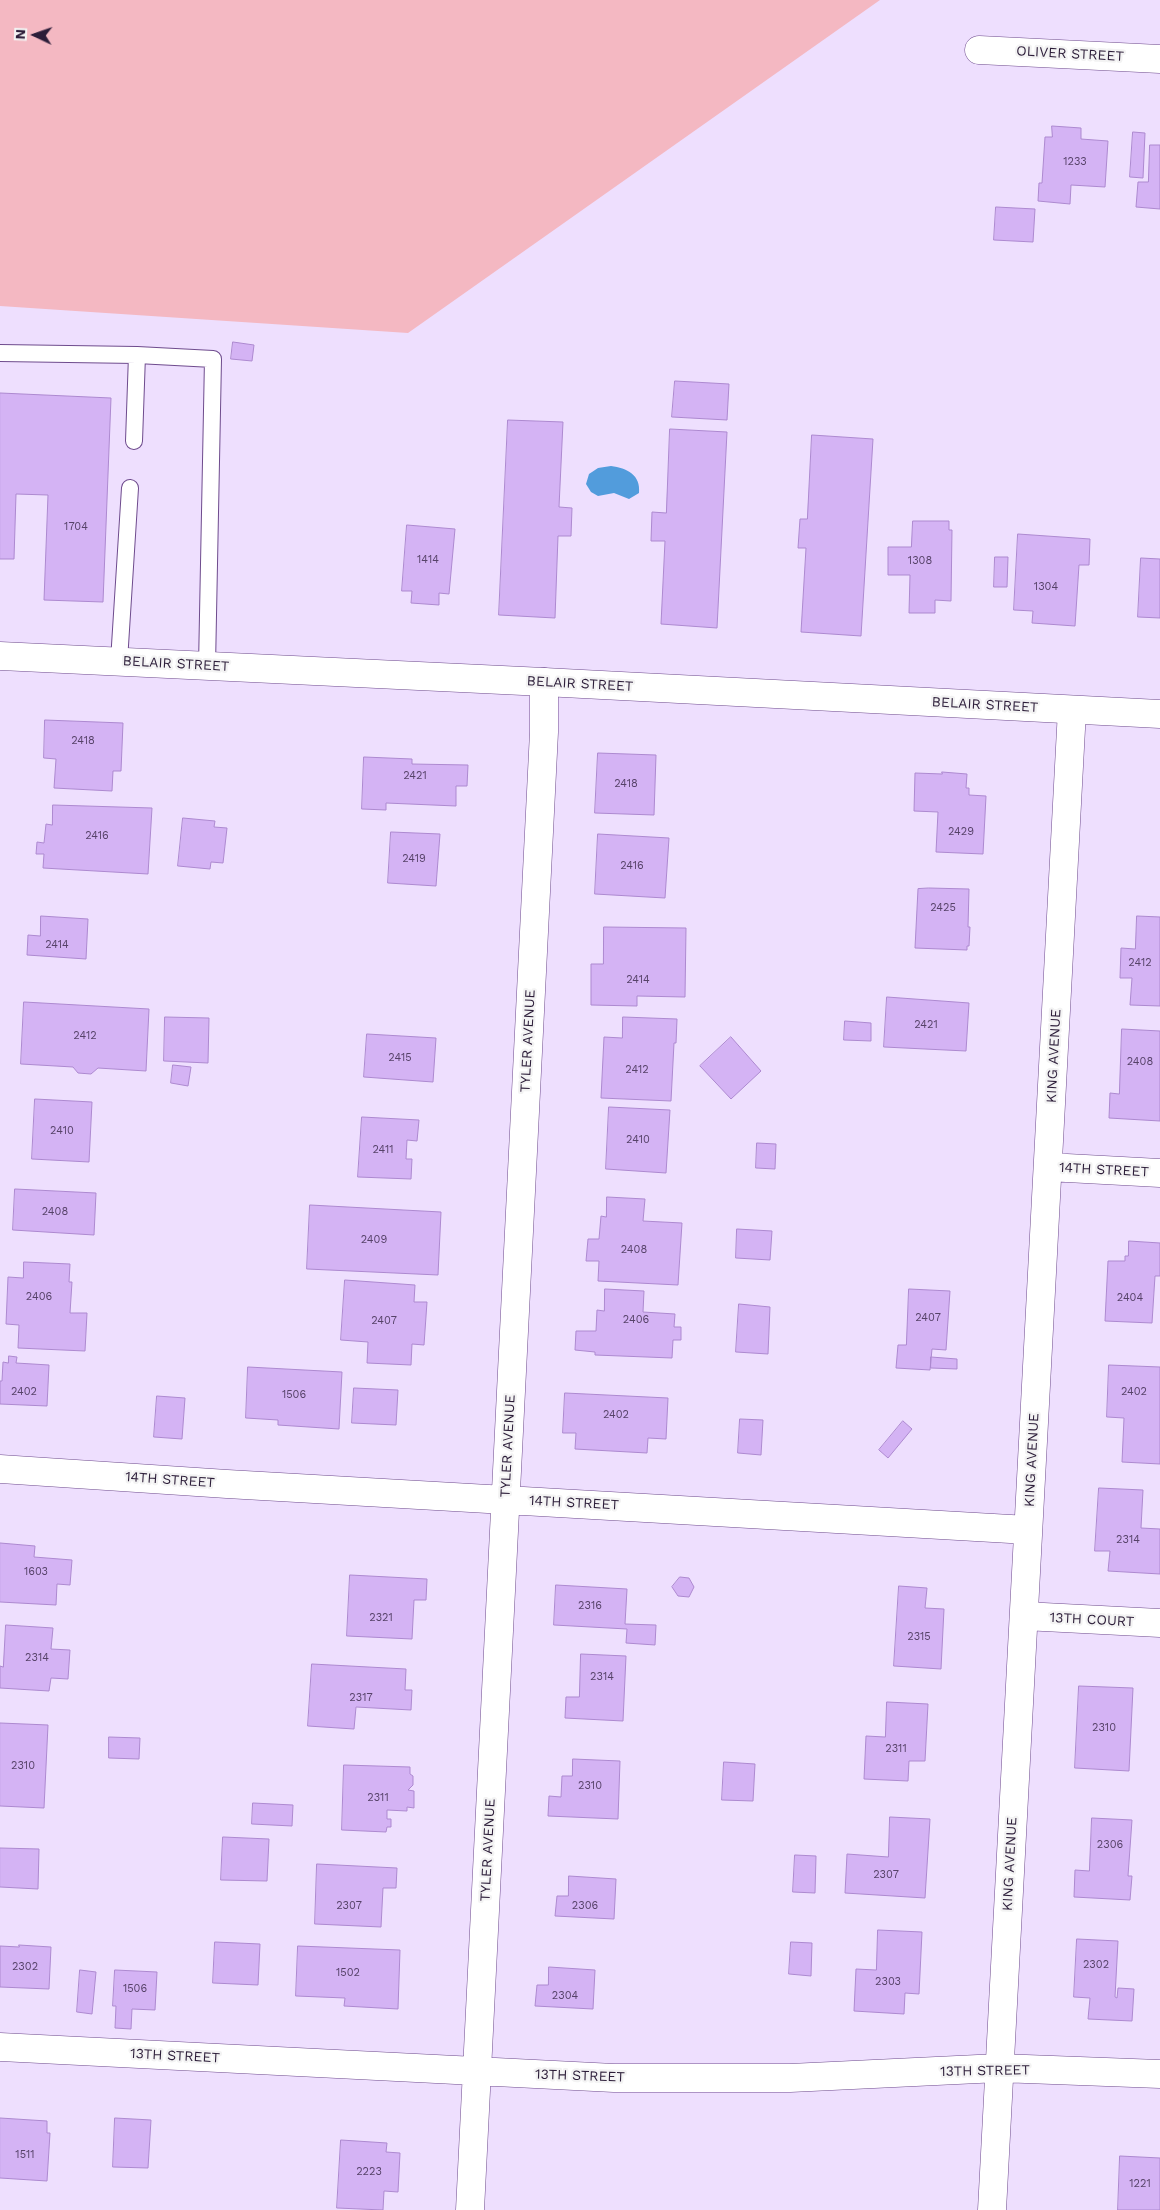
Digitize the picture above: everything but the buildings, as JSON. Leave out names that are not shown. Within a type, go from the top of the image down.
[{"type":"street","name":"OLIVER STREET","points":[[979,50],[1160,58]]},
{"type":"street","name":"BELAIR STREET","points":[[0,656],[1160,714]]},
{"type":"street","name":"TYLER AVENUE","points":[[470,2210],[544,732],[544,682]]},
{"type":"street","name":"KING AVENUE","points":[[992,2210],[1072,710]]},
{"type":"street","name":"14TH STREET","points":[[1048,1167],[1160,1173]]},
{"type":"street","name":"14TH STREET","points":[[0,1469],[1028,1530]]},
{"type":"street","name":"13TH COURT","points":[[1024,1616],[1160,1623]]},
{"type":"street","name":"13TH STREET","points":[[0,2047],[614,2078],[790,2078],[999,2068],[1160,2074]]},
{"type":"lane","points":[[0,353],[137,355],[213,359],[207,666]]},
{"type":"lane","points":[[134,442],[137,355]]},
{"type":"lane","points":[[119,661],[130,488]]},
{"type":"shaded area","points":[[0,0],[880,0],[408,333],[0,306]]},
{"type":"water","points":[[611,466],[632,474],[638,481],[639,493],[629,499],[614,493],[598,496],[591,492],[586,484],[589,474],[598,468]]}]
